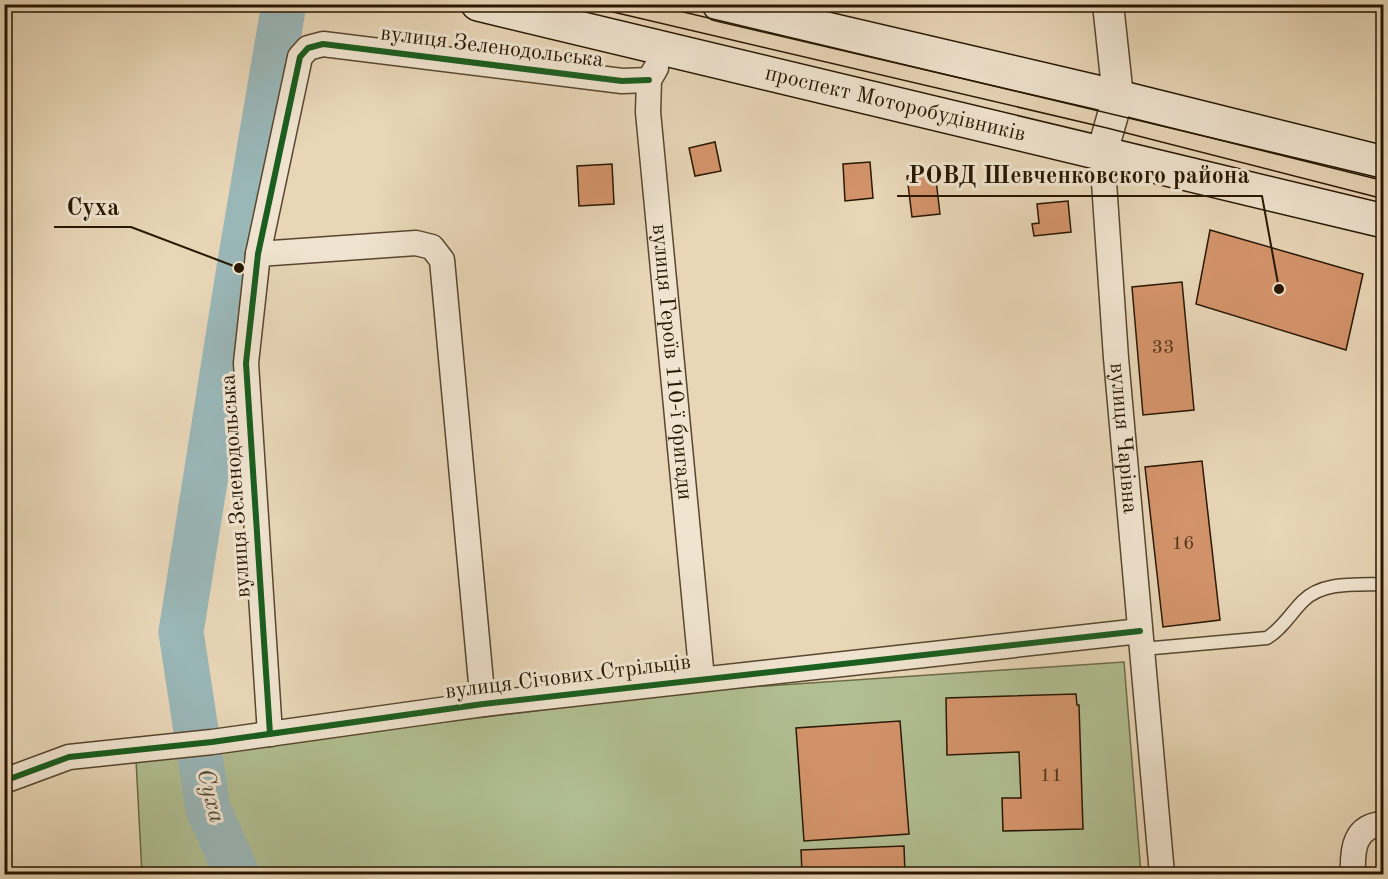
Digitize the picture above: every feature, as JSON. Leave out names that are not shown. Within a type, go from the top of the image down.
[{"type":"main road","name":"проспект Моторобудівників","points":[[478,4],[1383,220]]},
{"type":"main road","points":[[719,4],[1118,97],[1383,163]]},
{"type":"street","name":"вулиця Чарівна","points":[[1108,4],[1118,97],[1102,153],[1162,874]]},
{"type":"street","name":"вулиця Зеленодольська","points":[[270,734],[246,363],[258,254],[300,57],[308,48],[323,44],[622,81],[649,80]]},
{"type":"street","points":[[649,80],[668,50]]},
{"type":"street","name":"вулиця Героїв 110-ї бригади","points":[[649,80],[648,112],[702,679]]},
{"type":"street","points":[[258,254],[416,243],[432,247],[442,260],[483,704]]},
{"type":"street","name":"вулиця Січових Стрільців","points":[[4,780],[69,757],[270,734],[483,704],[702,679],[1141,640]]},
{"type":"street","points":[[1353,874],[1355,842],[1362,831],[1373,825],[1383,824]]},
{"type":"lane","points":[[1141,640],[1267,638],[1281,629],[1302,601],[1314,591],[1331,586],[1383,584]]},
{"type":"green space","points":[[1124,662],[1141,874],[142,874],[136,760],[705,690]]},
{"type":"building","points":[[715,142],[721,171],[695,176],[689,148]]},
{"type":"building","points":[[870,162],[873,198],[845,201],[843,164]]},
{"type":"building","points":[[612,164],[614,204],[579,206],[577,166]]},
{"type":"building","points":[[935,171],[940,214],[912,217],[907,176]]},
{"type":"building","points":[[1068,201],[1071,232],[1034,236],[1032,224],[1039,223],[1037,204]]},
{"type":"building","points":[[1210,230],[1363,274],[1346,350],[1196,304]]},
{"type":"building","points":[[1182,282],[1194,410],[1143,415],[1132,287]]},
{"type":"building","points":[[1202,461],[1220,620],[1163,627],[1145,467]]},
{"type":"building","points":[[1076,694],[1077,705],[1079,705],[1083,829],[1003,831],[1002,798],[1021,798],[1019,752],[947,755],[946,698]]},
{"type":"building","points":[[900,721],[909,834],[804,841],[796,728]]},
{"type":"building","points":[[904,846],[905,874],[802,874],[801,850]]},
{"type":"waterway","name":"Суха","points":[[237,874],[208,809],[181,632],[284,4]]},
{"type":"tram line","points":[[579,4],[1107,128],[1384,199]]},
{"type":"tram line","points":[[650,4],[1384,179]]},
{"type":"cycle path","points":[[270,734],[246,363],[258,254],[300,57],[308,48],[323,44],[622,81],[649,80]]},
{"type":"cycle path","points":[[4,781],[69,757],[212,742],[483,704],[1140,631]]},
{"type":"place","name":"Суха","points":[[239,268]]},
{"type":"place","name":"РОВД Шевченковского района","points":[[1279,289]]}]
